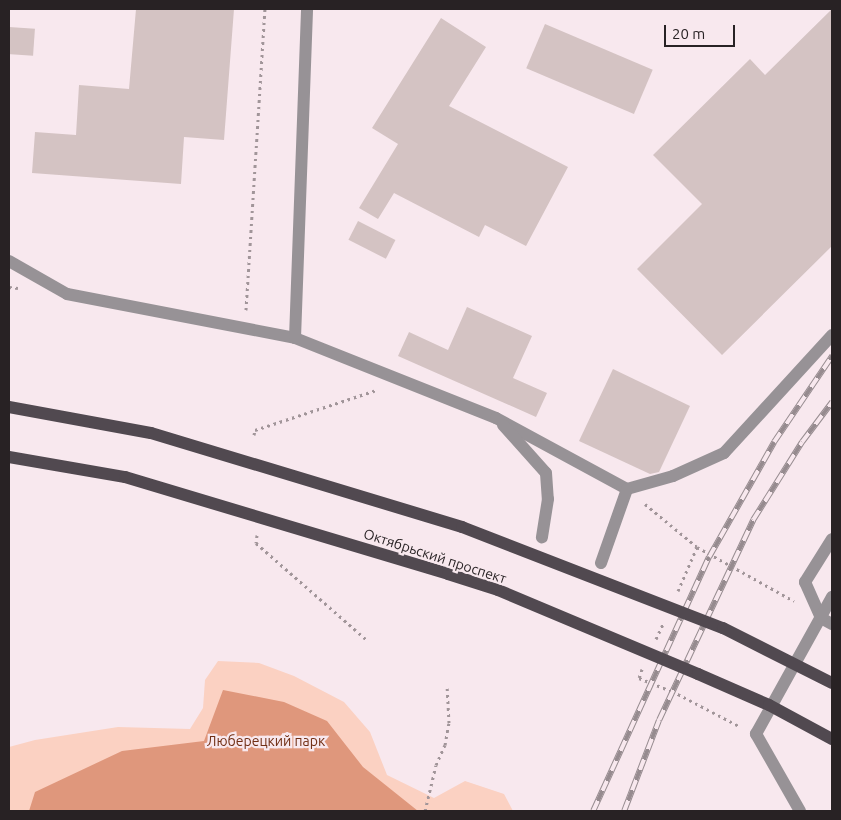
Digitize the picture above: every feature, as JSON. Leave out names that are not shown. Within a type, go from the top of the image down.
[{"type":"main road","points":[[9,407],[151,433],[462,527],[723,628],[832,683]]},
{"type":"main road","name":"Октябрьский проспект","points":[[9,457],[125,477],[498,590],[769,705],[832,739]]},
{"type":"street","points":[[295,338],[307,9]]},
{"type":"street","points":[[9,261],[68,294],[295,338],[496,418],[627,489],[673,476],[724,453],[832,335]]},
{"type":"street","points":[[496,418],[546,473],[548,499],[542,538]]},
{"type":"street","points":[[601,563],[627,489]]},
{"type":"street","points":[[832,539],[806,582],[821,618],[832,624]]},
{"type":"street","points":[[800,811],[756,734],[832,597]]},
{"type":"path","points":[[245,328],[265,9]]},
{"type":"path","points":[[254,435],[255,430],[374,392]]},
{"type":"path","points":[[627,489],[697,547],[744,572],[821,618]]},
{"type":"path","points":[[257,535],[256,543],[368,640]]},
{"type":"path","points":[[638,678],[672,691],[756,734]]},
{"type":"path","points":[[425,811],[436,765],[445,745],[449,723],[447,688]]},
{"type":"green space","name":"Люберецкий парк","points":[[218,661],[259,663],[294,676],[344,702],[370,732],[387,775],[434,798],[465,781],[504,794],[513,811],[9,811],[9,747],[35,740],[118,727],[190,729],[203,708],[205,680]]},
{"type":"green space","name":"Люберецкий парк","points":[[223,690],[284,702],[327,721],[363,767],[418,811],[29,811],[35,792],[122,751],[204,741]]},
{"type":"building","points":[[136,9],[234,9],[224,140],[184,137],[181,184],[32,173],[35,132],[76,135],[79,85],[129,89]]},
{"type":"building","points":[[832,9],[832,246],[722,355],[637,269],[702,204],[653,155],[750,59],[765,75]]},
{"type":"building","points":[[441,18],[486,47],[449,106],[568,167],[526,246],[485,225],[479,237],[394,193],[378,219],[359,208],[398,144],[372,128]]},
{"type":"building","points":[[545,24],[653,70],[634,114],[526,68]]},
{"type":"building","points":[[9,27],[35,29],[33,56],[9,54]]},
{"type":"building","points":[[358,221],[395,240],[386,259],[348,240]]},
{"type":"building","points":[[467,307],[532,336],[513,378],[547,393],[536,417],[398,356],[409,332],[448,350]]},
{"type":"building","points":[[613,369],[690,406],[659,472],[650,474],[579,441]]},
{"type":"railway","points":[[593,811],[709,557],[774,442],[832,356]]},
{"type":"railway","points":[[624,811],[659,720],[753,520],[802,442],[832,402]]}]
